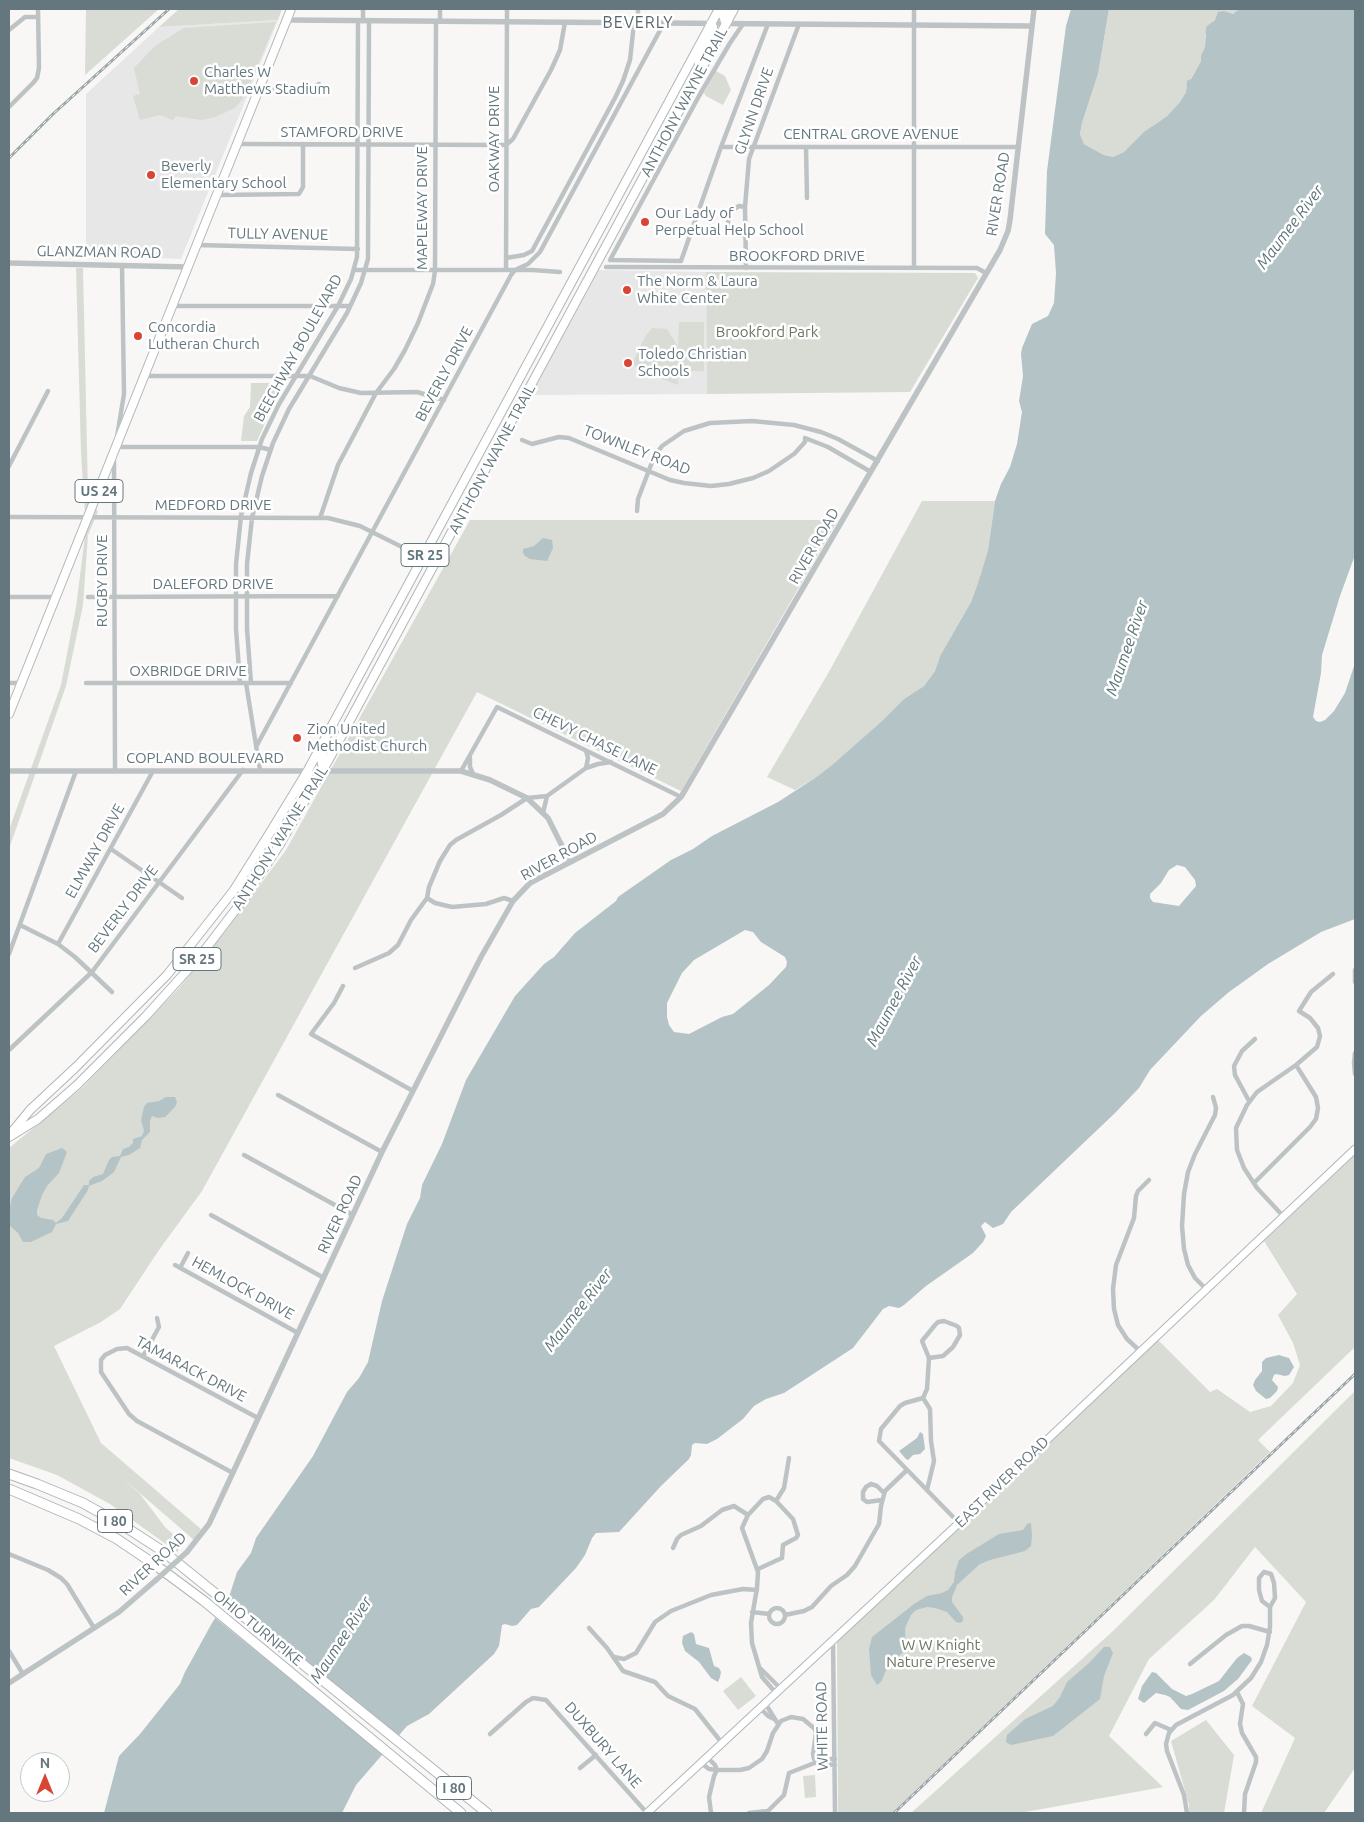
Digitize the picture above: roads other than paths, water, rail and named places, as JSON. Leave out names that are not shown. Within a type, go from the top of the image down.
[{"type":"highway","name":"OHIO TURNPIKE","points":[[9,1474],[83,1503],[124,1526],[164,1552],[487,1813]]},
{"type":"highway","name":"OHIO TURNPIKE","points":[[9,1489],[79,1519],[117,1539],[154,1564],[204,1601],[461,1813]]},
{"type":"main road","name":"US 24","points":[[9,714],[291,9]]},
{"type":"main road","name":"ANTHONY WAYNE TRAIL","points":[[9,1136],[30,1110],[76,1067],[166,975],[234,890],[308,770],[720,9]]},
{"type":"main road","points":[[725,9],[723,16],[726,24]]},
{"type":"main road","name":"ANTHONY WAYNE TRAIL","points":[[9,1136],[38,1119],[77,1085],[146,1016],[201,955],[246,896],[280,844],[323,770],[734,9]]},
{"type":"main road","points":[[678,112],[712,35],[713,26],[711,24]]},
{"type":"main road","points":[[323,770],[322,758],[341,710]]},
{"type":"main road","points":[[280,844],[309,782],[308,770]]},
{"type":"main road","name":"EAST RIVER ROAD","points":[[647,1813],[959,1523],[1355,1149]]},
{"type":"street","points":[[9,107],[33,83],[39,68],[38,9]]},
{"type":"street","points":[[363,9],[364,21]]},
{"type":"street","name":"MAPLEWAY DRIVE","points":[[320,518],[338,466],[376,393],[394,369],[409,341],[433,284],[435,271],[435,145],[438,22],[440,9]]},
{"type":"street","name":"OAKWAY DRIVE","points":[[506,270],[507,9]]},
{"type":"street","points":[[506,258],[524,255],[532,250],[615,98],[630,60],[638,9]]},
{"type":"street","points":[[914,9],[914,268]]},
{"type":"street","name":"RIVER ROAD","points":[[9,1683],[120,1612],[187,1552],[209,1524],[382,1152],[481,957],[513,901],[530,883],[663,814],[681,797],[1004,242],[1008,231],[1019,147],[1034,9]]},
{"type":"street","points":[[9,30],[25,17],[38,17]]},
{"type":"street","points":[[287,20],[1032,26]]},
{"type":"street","name":"BEECHWAY BOULEVARD","points":[[260,770],[249,683],[247,564],[252,518],[270,450],[289,409],[350,306],[366,270],[370,247],[370,145],[364,21]]},
{"type":"street","name":"BEECHWAY BOULEVARD","points":[[240,683],[236,643],[237,551],[241,518],[251,472],[259,447],[279,404],[338,306],[354,270],[358,249],[358,145],[364,21]]},
{"type":"street","points":[[506,145],[512,139],[557,58],[565,22]]},
{"type":"street","name":"BEVERLY DRIVE","points":[[256,747],[511,275],[540,252],[664,23]]},
{"type":"street","points":[[743,24],[699,96],[610,260],[681,261],[720,147],[768,24]]},
{"type":"street","name":"GLYNN DRIVE","points":[[746,268],[745,207],[747,175],[753,146],[799,24]]},
{"type":"street","points":[[260,88],[303,89],[319,84]]},
{"type":"street","name":"STAMFORD DRIVE","points":[[238,144],[506,145]]},
{"type":"street","points":[[218,195],[298,194],[303,187],[303,144]]},
{"type":"street","name":"CENTRAL GROVE AVENUE","points":[[724,147],[1019,147]]},
{"type":"street","points":[[806,147],[807,198]]},
{"type":"street","points":[[745,207],[739,206],[734,209],[729,215],[728,222],[733,232],[746,236]]},
{"type":"street","name":"TULLY AVENUE","points":[[197,245],[358,249]]},
{"type":"street","name":"GLANZMAN ROAD","points":[[9,263],[189,267]]},
{"type":"street","name":"RUGBY DRIVE","points":[[115,771],[114,518],[115,450],[124,392],[122,265]]},
{"type":"street","name":"BROOKFORD DRIVE","points":[[606,267],[977,268],[986,273]]},
{"type":"street","points":[[354,270],[515,270],[560,272]]},
{"type":"street","points":[[173,306],[350,306]]},
{"type":"street","points":[[145,376],[308,376],[318,378],[339,388],[361,392],[417,392],[444,400]]},
{"type":"street","points":[[9,466],[48,391]]},
{"type":"street","points":[[124,392],[138,393]]},
{"type":"street","points":[[637,511],[638,499],[654,457],[662,446],[674,437],[695,427],[722,422],[752,421],[800,426],[838,439],[878,461]]},
{"type":"street","points":[[800,426],[805,438],[828,447],[871,472]]},
{"type":"street","name":"TOWNLEY ROAD","points":[[522,440],[532,444],[559,437],[569,438],[649,472],[684,483],[711,486],[753,478],[769,471],[794,454],[805,442],[805,438]]},
{"type":"street","points":[[115,450],[127,448],[259,447],[270,450]]},
{"type":"street","name":"MEDFORD DRIVE","points":[[9,518],[320,518],[345,521],[373,532],[410,551]]},
{"type":"street","name":"DALEFORD DRIVE","points":[[88,597],[338,596]]},
{"type":"street","points":[[9,597],[55,597]]},
{"type":"street","points":[[9,683],[22,683]]},
{"type":"street","name":"OXBRIDGE DRIVE","points":[[86,683],[291,683]]},
{"type":"street","name":"CHEVY CHASE LANE","points":[[470,756],[497,707],[681,797]]},
{"type":"street","points":[[586,750],[588,758],[586,768]]},
{"type":"street","points":[[462,771],[470,756]]},
{"type":"street","points":[[470,756],[470,767],[474,774]]},
{"type":"street","points":[[355,968],[394,949],[427,898],[433,875],[450,845],[462,835],[496,818],[526,798],[547,796],[586,768],[611,762]]},
{"type":"street","name":"ELMWAY DRIVE","points":[[58,944],[153,770]]},
{"type":"street","name":"BEVERLY DRIVE","points":[[9,1050],[92,972],[243,770]]},
{"type":"street","name":"COPLAND BOULEVARD","points":[[9,771],[462,771],[490,780],[526,798],[548,818],[570,862]]},
{"type":"street","points":[[9,954],[76,771]]},
{"type":"street","points":[[543,813],[547,796]]},
{"type":"street","points":[[111,849],[182,898]]},
{"type":"street","points":[[427,898],[435,903],[452,908],[480,906],[504,898],[513,901]]},
{"type":"street","points":[[20,925],[58,944],[92,972],[112,992]]},
{"type":"street","points":[[1355,970],[1355,982]]},
{"type":"street","points":[[1284,1216],[1254,1183],[1242,1164],[1235,1141],[1238,1123],[1249,1101],[1264,1086],[1315,1050],[1320,1036],[1318,1028],[1314,1022],[1299,1011],[1311,992],[1333,974]]},
{"type":"street","points":[[343,986],[334,1003],[311,1034],[413,1091]]},
{"type":"street","points":[[1249,1101],[1237,1080],[1234,1069],[1238,1056],[1255,1039]]},
{"type":"street","points":[[1355,1053],[1355,1074]]},
{"type":"street","points":[[1254,1183],[1310,1127],[1317,1116],[1316,1097],[1296,1065]]},
{"type":"street","points":[[278,1095],[382,1152]]},
{"type":"street","points":[[1206,1289],[1195,1278],[1188,1265],[1184,1249],[1182,1219],[1184,1194],[1191,1162],[1215,1115],[1216,1108],[1213,1097]]},
{"type":"street","points":[[244,1155],[353,1215]]},
{"type":"street","points":[[1140,1351],[1128,1339],[1118,1324],[1114,1309],[1113,1289],[1116,1265],[1134,1218],[1136,1196],[1138,1191],[1149,1180]]},
{"type":"street","points":[[211,1215],[324,1278]]},
{"type":"street","name":"HEMLOCK DRIVE","points":[[188,1253],[178,1267],[298,1333]]},
{"type":"street","points":[[143,1356],[159,1327],[157,1318]]},
{"type":"street","points":[[923,1398],[927,1389],[930,1358],[922,1341],[938,1322],[944,1321],[960,1328],[960,1335],[943,1356],[930,1358]]},
{"type":"street","name":"TAMARACK DRIVE","points":[[233,1473],[137,1421],[128,1414],[102,1372],[101,1360],[122,1347],[127,1348],[258,1418]]},
{"type":"street","points":[[923,1398],[904,1403],[900,1406],[880,1433],[879,1440],[959,1523]]},
{"type":"street","points":[[923,1398],[930,1409],[934,1461],[927,1490]]},
{"type":"street","points":[[776,1501],[784,1488],[789,1458]]},
{"type":"street","points":[[785,1615],[804,1611],[812,1607],[831,1586],[855,1566],[879,1524],[882,1500],[886,1489],[907,1470]]},
{"type":"street","points":[[918,1480],[930,1476]]},
{"type":"street","points":[[882,1500],[867,1502],[863,1498],[863,1492],[871,1484],[877,1486],[884,1493]]},
{"type":"street","points":[[758,1569],[782,1558],[784,1555],[783,1544],[797,1537],[797,1528],[791,1516],[776,1501],[769,1497],[765,1497],[748,1515],[742,1525],[743,1535],[758,1569],[757,1590],[751,1623],[752,1643],[762,1677],[778,1691]]},
{"type":"street","points":[[673,1548],[681,1535],[701,1526],[722,1510],[734,1506],[748,1515]]},
{"type":"street","points":[[9,1554],[48,1570],[61,1578],[67,1584],[94,1628]]},
{"type":"street","points":[[1187,1813],[1184,1795],[1166,1748],[1166,1740],[1176,1725],[1237,1692],[1251,1678],[1261,1662],[1270,1632],[1270,1607],[1275,1598],[1271,1574],[1264,1572],[1259,1578],[1259,1590],[1262,1601],[1270,1607]]},
{"type":"street","points":[[614,1657],[624,1658],[636,1653],[651,1627],[664,1614],[711,1595],[744,1589],[757,1590]]},
{"type":"street","points":[[777,1608],[782,1610],[785,1615],[784,1621],[776,1624],[770,1621],[769,1614],[777,1608]]},
{"type":"street","points":[[752,1612],[769,1614]]},
{"type":"street","points":[[1190,1664],[1238,1628],[1249,1626],[1270,1632]]},
{"type":"street","points":[[589,1628],[607,1648],[619,1666],[630,1674],[657,1682],[668,1696],[695,1709],[722,1743]]},
{"type":"street","name":"WHITE ROAD","points":[[834,1639],[835,1813]]},
{"type":"street","points":[[9,1651],[23,1674]]},
{"type":"street","points":[[619,1666],[624,1658]]},
{"type":"street","points":[[1237,1692],[1243,1704],[1240,1724],[1242,1734],[1256,1757],[1256,1762],[1246,1788],[1244,1813]]},
{"type":"street","name":"DUXBURY LANE","points":[[490,1734],[526,1702],[533,1698],[543,1699],[551,1704],[647,1813]]},
{"type":"street","points":[[762,1706],[768,1716],[778,1724]]},
{"type":"street","points":[[701,1763],[708,1769],[717,1770],[740,1770],[755,1764],[762,1759],[767,1751],[778,1724],[785,1718],[798,1717],[815,1729],[816,1739],[812,1754],[817,1762],[835,1765]]},
{"type":"street","points":[[1146,1734],[1152,1724],[1155,1723],[1171,1730]]},
{"type":"street","points":[[580,1768],[596,1755]]},
{"type":"street","points":[[707,1757],[717,1770]]},
{"type":"street","points":[[749,1813],[768,1811],[784,1795],[787,1789],[789,1773],[821,1759],[835,1759]]},
{"type":"street","points":[[711,1813],[709,1797],[717,1770]]},
{"type":"water","name":"Maumee River","points":[[1071,9],[1109,9],[1098,74],[1080,134],[1084,144],[1104,155],[1113,157],[1124,152],[1144,132],[1167,116],[1180,102],[1186,92],[1187,81],[1191,79],[1201,61],[1205,47],[1206,27],[1215,20],[1218,12],[1224,11],[1233,14],[1239,9],[1355,9],[1355,555],[1322,655],[1321,673],[1313,717],[1316,721],[1320,722],[1325,720],[1334,711],[1345,693],[1355,663],[1355,919],[1321,932],[1268,964],[1229,992],[1201,1016],[1150,1070],[1139,1088],[1011,1212],[1003,1224],[993,1228],[985,1222],[981,1226],[986,1236],[973,1253],[926,1286],[904,1305],[899,1308],[889,1306],[883,1309],[853,1348],[784,1393],[766,1399],[754,1406],[743,1419],[717,1439],[707,1444],[695,1443],[692,1445],[689,1459],[661,1486],[619,1532],[596,1533],[576,1568],[539,1607],[531,1609],[517,1625],[502,1625],[499,1646],[494,1654],[429,1714],[407,1726],[356,1785],[342,1813],[104,1813],[119,1756],[140,1734],[180,1684],[212,1623],[230,1594],[237,1572],[251,1553],[256,1538],[313,1456],[347,1392],[359,1378],[368,1362],[382,1301],[407,1224],[420,1198],[422,1185],[442,1144],[466,1080],[515,996],[575,933],[616,901],[618,897],[671,860],[693,849],[712,836],[778,802],[815,778],[883,720],[904,699],[924,686],[935,671],[940,656],[971,602],[978,583],[988,550],[995,501],[1010,467],[1017,444],[1022,412],[1019,401],[1023,376],[1022,348],[1032,324],[1048,316],[1054,303],[1056,273],[1054,245],[1045,234],[1047,171],[1066,26]],"holes":[[[1177,865],[1185,867],[1195,880],[1196,886],[1179,906],[1153,902],[1150,894],[1161,883],[1169,870]],[[745,930],[753,932],[761,942],[785,957],[786,967],[769,985],[733,1014],[722,1017],[689,1034],[674,1032],[669,1025],[667,1017],[667,1003],[682,973],[694,960]]]},
{"type":"water","points":[[543,538],[552,540],[553,548],[547,561],[530,559],[525,556],[523,549],[534,546]]},
{"type":"water","points":[[166,1097],[175,1097],[177,1102],[175,1107],[165,1117],[158,1118],[152,1116],[150,1132],[142,1140],[140,1148],[129,1155],[121,1157],[114,1172],[102,1181],[89,1186],[68,1221],[56,1224],[52,1232],[31,1242],[23,1242],[18,1233],[10,1226],[9,1211],[12,1198],[25,1177],[39,1168],[46,1154],[62,1148],[67,1152],[59,1173],[47,1186],[37,1210],[37,1215],[41,1218],[53,1220],[56,1223],[62,1218],[84,1185],[89,1185],[89,1181],[93,1177],[103,1174],[112,1157],[120,1156],[123,1149],[133,1143],[133,1139],[142,1136],[144,1131],[141,1120],[147,1103],[159,1101]]},
{"type":"water","points":[[1279,1355],[1289,1358],[1294,1367],[1289,1375],[1274,1375],[1272,1380],[1278,1387],[1277,1391],[1270,1398],[1266,1399],[1256,1391],[1253,1385],[1262,1371],[1262,1362],[1266,1358]]},
{"type":"water","points":[[920,1432],[923,1434],[925,1449],[908,1460],[899,1451],[917,1438]]},
{"type":"water","points":[[1031,1523],[1031,1546],[1025,1551],[980,1564],[957,1585],[952,1602],[963,1617],[963,1621],[960,1623],[956,1622],[947,1612],[927,1607],[916,1610],[911,1615],[905,1628],[906,1649],[887,1668],[881,1682],[877,1685],[871,1675],[869,1649],[872,1637],[914,1604],[927,1596],[948,1590],[954,1582],[959,1560],[968,1553],[999,1534],[1023,1530],[1027,1524]]},
{"type":"water","points":[[691,1632],[694,1634],[696,1644],[709,1648],[714,1666],[719,1668],[721,1672],[718,1682],[711,1678],[699,1662],[685,1651],[682,1643],[683,1636]]},
{"type":"water","points":[[1104,1647],[1110,1647],[1113,1653],[1104,1676],[1100,1699],[1053,1736],[1011,1745],[1006,1742],[1007,1735],[1025,1719],[1053,1706],[1060,1697],[1067,1682]]},
{"type":"water","points":[[1244,1653],[1251,1657],[1252,1660],[1238,1679],[1224,1691],[1188,1710],[1181,1709],[1170,1697],[1156,1693],[1144,1703],[1138,1699],[1142,1686],[1152,1672],[1156,1673],[1172,1689],[1186,1696],[1219,1681],[1237,1658]]},
{"type":"railway","points":[[9,158],[53,114],[169,9]]},
{"type":"railway","points":[[894,1813],[1355,1374]]},
{"type":"place","name":"Charles W Matthews Stadium","points":[[194,81]]},
{"type":"place","name":"Beverly Elementary School","points":[[151,175]]},
{"type":"place","name":"Our Lady of Perpetual Help School","points":[[645,222]]},
{"type":"place","name":"The Norm & Laura White Center","points":[[627,290]]},
{"type":"place","name":"Concordia Lutheran Church","points":[[138,336]]},
{"type":"place","name":"Toledo Christian Schools","points":[[628,363]]},
{"type":"place","name":"Zion United Methodist Church","points":[[297,738]]},
{"type":"district","name":"BEVERLY","points":[[638,23]]},
{"type":"park label","name":"Brookford Park","points":[[767,332]]},
{"type":"park label","name":"W W Knight Nature Preserve","points":[[941,1654]]}]
